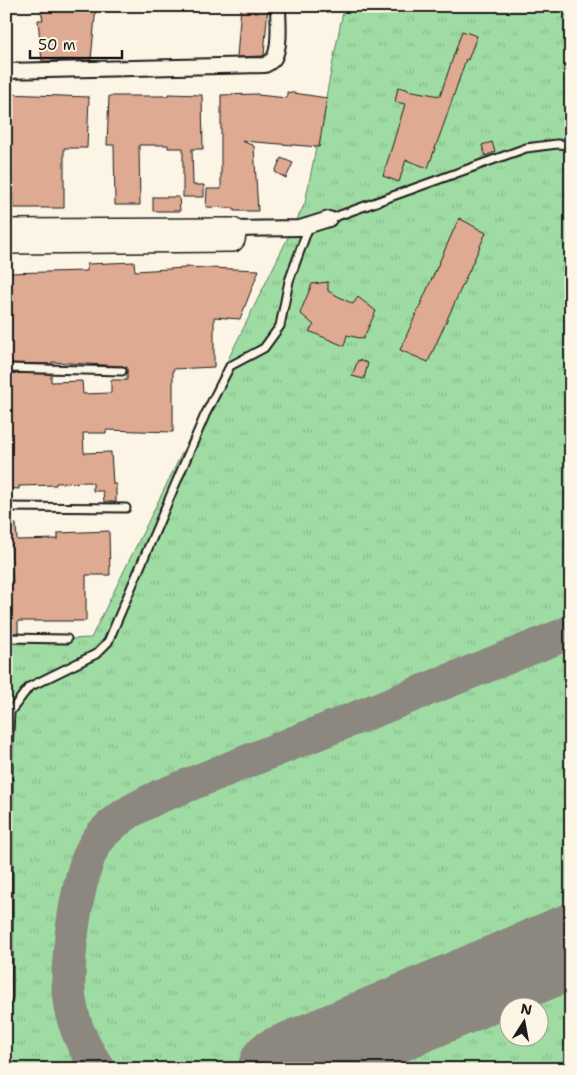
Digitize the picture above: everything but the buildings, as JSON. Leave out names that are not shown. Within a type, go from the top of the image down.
[{"type":"main road","points":[[6,229],[236,229],[236,240],[233,242],[6,244]]},
{"type":"street","points":[[6,71],[265,65],[270,62],[276,53],[278,6]]},
{"type":"street","points":[[236,229],[300,228],[329,219]]},
{"type":"lane","points":[[329,219],[526,148],[557,144],[571,145]]},
{"type":"lane","points":[[6,1004],[8,997],[8,750],[10,712],[29,687],[96,654],[108,642],[205,415],[230,366],[264,348],[280,326],[289,281],[309,225]]},
{"type":"lane","points":[[6,368],[122,371]]},
{"type":"lane","points":[[6,507],[126,508]]},
{"type":"lane","points":[[6,638],[67,638]]},
{"type":"green space","points":[[344,6],[571,6],[571,1069],[6,1069],[6,642],[91,638],[305,203]]},
{"type":"taxiway","points":[[99,1069],[84,1045],[74,1020],[70,1003],[69,968],[74,920],[84,873],[90,854],[97,841],[110,827],[133,810],[158,797],[571,632]]},
{"type":"runway","points":[[280,1069],[571,946]]}]
